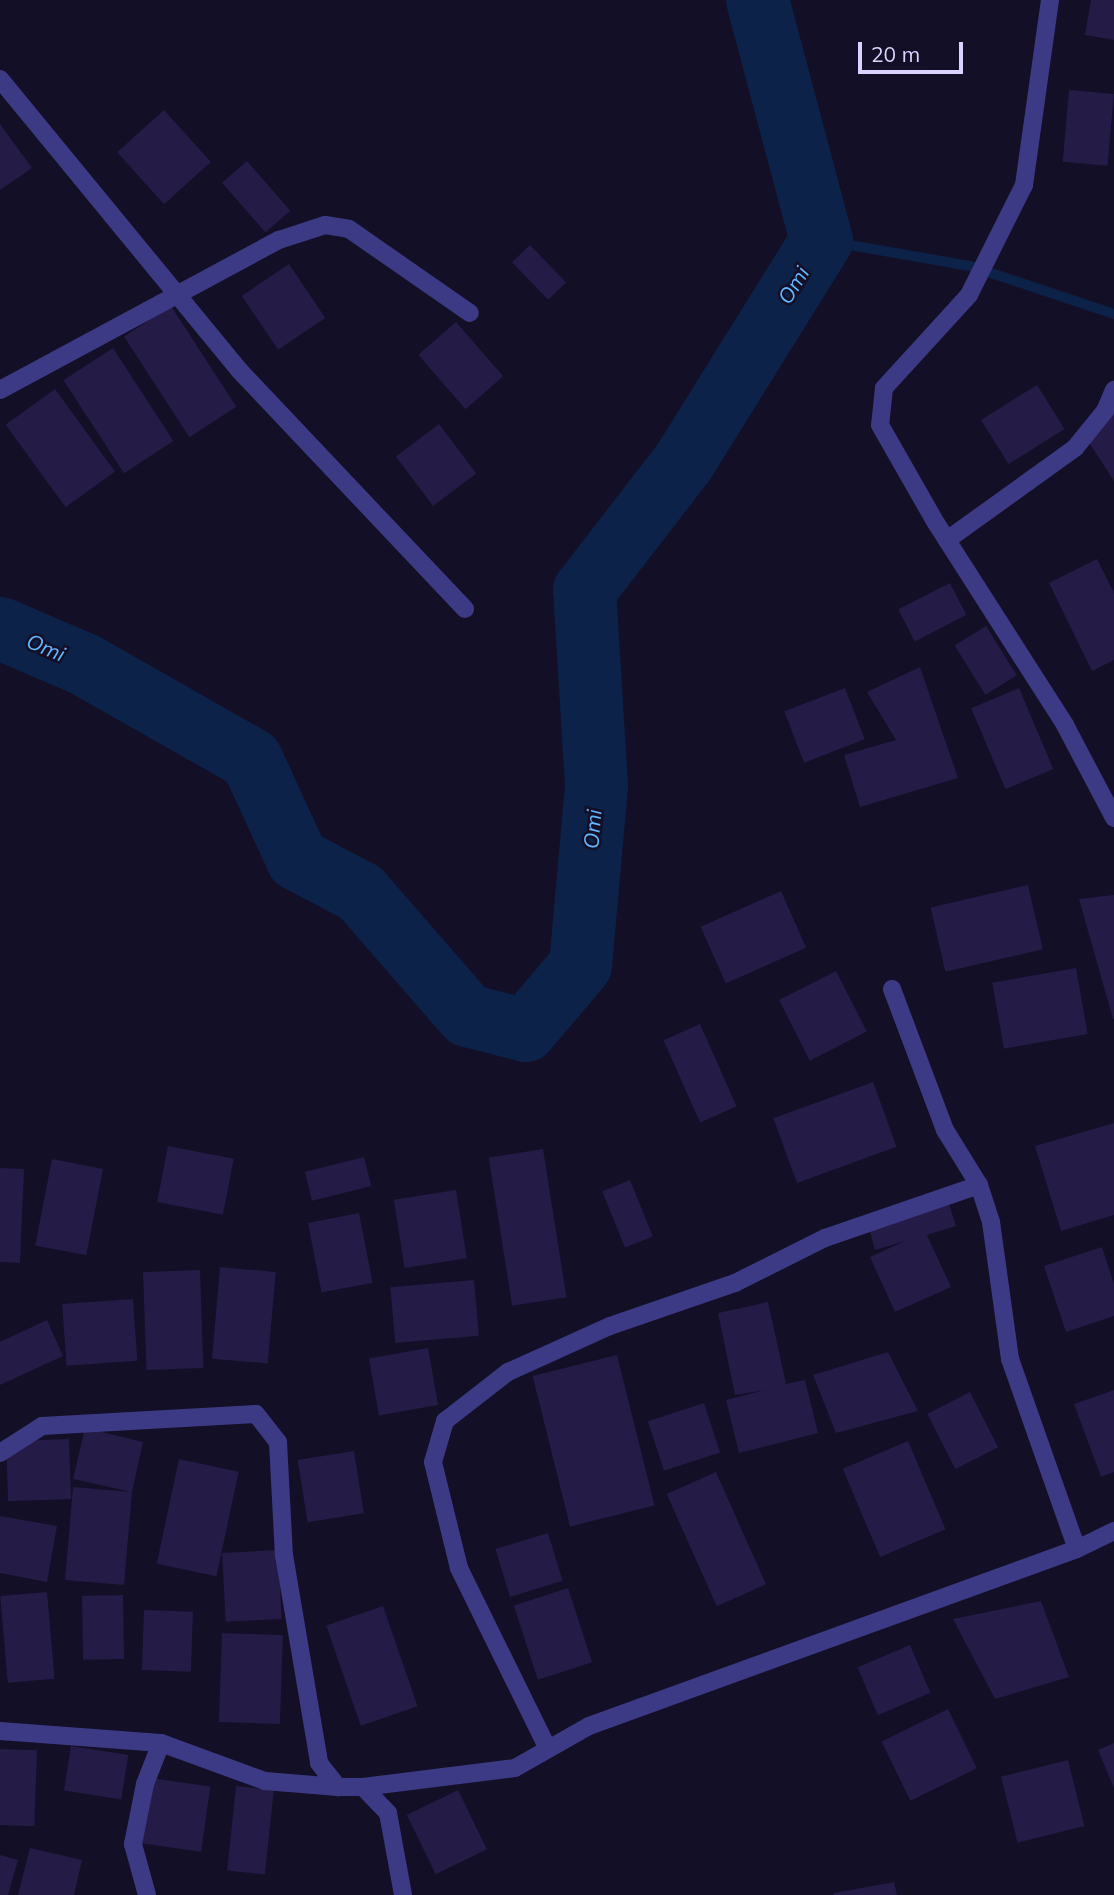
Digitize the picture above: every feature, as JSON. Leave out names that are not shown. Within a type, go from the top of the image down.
[{"type":"street","points":[[1050,0],[1024,185],[969,295],[884,388],[880,425],[947,540],[1065,725],[1114,818]]},
{"type":"street","points":[[0,79],[239,370],[465,609]]},
{"type":"street","points":[[0,390],[279,240],[325,225],[349,229],[470,313]]},
{"type":"street","points":[[947,540],[1075,448],[1105,411],[1114,390]]},
{"type":"street","points":[[892,989],[945,1130],[978,1185],[991,1222],[1010,1359],[1077,1549]]},
{"type":"street","points":[[548,1749],[458,1568],[433,1462],[445,1421],[508,1372],[610,1326],[735,1283],[825,1238],[978,1185]]},
{"type":"street","points":[[0,1453],[42,1426],[256,1414],[278,1442],[284,1555],[319,1763],[338,1787]]},
{"type":"street","points":[[0,1731],[161,1743],[265,1781],[338,1787],[363,1787],[515,1768],[589,1726],[1077,1549],[1114,1531]]},
{"type":"street","points":[[148,1895],[133,1844],[145,1784],[161,1743]]},
{"type":"street","points":[[363,1787],[388,1813],[403,1895]]},
{"type":"building","points":[[1091,0],[1114,0],[1114,40],[1085,35]]},
{"type":"building","points":[[1069,90],[1114,94],[1108,166],[1063,162]]},
{"type":"building","points":[[164,110],[211,162],[164,204],[117,152]]},
{"type":"building","points":[[0,124],[32,168],[0,190]]},
{"type":"building","points":[[247,161],[290,211],[265,232],[222,183]]},
{"type":"building","points":[[530,245],[566,282],[548,300],[512,262]]},
{"type":"building","points":[[289,264],[325,318],[278,350],[242,296]]},
{"type":"building","points":[[171,306],[236,407],[189,437],[124,336]]},
{"type":"building","points":[[456,322],[503,376],[466,409],[418,355]]},
{"type":"building","points":[[113,348],[173,441],[124,473],[64,380]]},
{"type":"building","points":[[1037,385],[1065,429],[1009,464],[981,420]]},
{"type":"building","points":[[55,389],[115,472],[66,507],[6,425]]},
{"type":"building","points":[[1114,415],[1114,481],[1084,435]]},
{"type":"building","points":[[439,424],[476,474],[433,506],[396,456]]},
{"type":"building","points":[[1097,559],[1114,593],[1114,660],[1092,671],[1049,583]]},
{"type":"building","points":[[950,583],[966,615],[915,641],[898,609]]},
{"type":"building","points":[[986,626],[1017,675],[985,695],[955,646]]},
{"type":"building","points":[[920,667],[958,778],[860,807],[844,755],[896,740],[867,692]]},
{"type":"building","points":[[845,688],[865,739],[804,763],[784,711]]},
{"type":"building","points":[[1019,688],[1053,769],[1006,789],[971,708]]},
{"type":"building","points":[[1028,885],[1043,949],[945,972],[931,907]]},
{"type":"building","points":[[781,891],[806,948],[726,983],[701,927]]},
{"type":"building","points":[[1114,895],[1114,1019],[1113,1019],[1079,899]]},
{"type":"building","points":[[1076,968],[1088,1034],[1004,1049],[992,983]]},
{"type":"building","points":[[836,971],[867,1032],[810,1061],[779,1000]]},
{"type":"building","points":[[700,1024],[737,1106],[700,1122],[663,1040]]},
{"type":"building","points":[[873,1082],[897,1147],[797,1183],[773,1118]]},
{"type":"building","points":[[1114,1123],[1114,1215],[1061,1231],[1035,1146]]},
{"type":"building","points":[[168,1146],[234,1159],[223,1215],[157,1202]]},
{"type":"building","points":[[543,1149],[566,1297],[512,1306],[489,1158]]},
{"type":"building","points":[[364,1157],[371,1186],[312,1201],[305,1172]]},
{"type":"building","points":[[52,1159],[103,1169],[86,1255],[35,1245]]},
{"type":"building","points":[[0,1168],[24,1169],[20,1263],[0,1262]]},
{"type":"building","points":[[630,1180],[653,1237],[625,1248],[602,1191]]},
{"type":"building","points":[[456,1190],[467,1258],[405,1268],[394,1200]]},
{"type":"building","points":[[947,1198],[956,1226],[927,1235],[951,1287],[895,1312],[870,1257],[905,1241],[875,1250],[867,1221]]},
{"type":"building","points":[[359,1213],[373,1283],[322,1293],[308,1223]]},
{"type":"building","points":[[1102,1247],[1114,1284],[1114,1316],[1066,1332],[1044,1266]]},
{"type":"building","points":[[220,1267],[276,1272],[268,1364],[212,1359]]},
{"type":"building","points":[[200,1270],[203,1368],[146,1370],[143,1272]]},
{"type":"building","points":[[474,1280],[479,1336],[395,1343],[390,1287]]},
{"type":"building","points":[[133,1299],[137,1361],[66,1366],[62,1304]]},
{"type":"building","points":[[768,1302],[786,1384],[805,1380],[818,1433],[739,1453],[726,1400],[765,1390],[735,1395],[718,1313]]},
{"type":"building","points":[[47,1320],[63,1356],[0,1385],[0,1342]]},
{"type":"building","points":[[428,1348],[438,1405],[379,1416],[369,1358]]},
{"type":"building","points":[[888,1352],[918,1411],[836,1433],[813,1375]]},
{"type":"building","points":[[617,1355],[654,1505],[570,1526],[533,1376]]},
{"type":"building","points":[[1114,1390],[1114,1472],[1101,1477],[1074,1404]]},
{"type":"building","points":[[970,1392],[998,1447],[955,1469],[927,1414]]},
{"type":"building","points":[[704,1403],[720,1452],[664,1471],[648,1421]]},
{"type":"building","points":[[85,1428],[143,1442],[132,1492],[73,1479]]},
{"type":"building","points":[[69,1439],[71,1499],[8,1501],[6,1441]]},
{"type":"building","points":[[908,1441],[946,1529],[880,1557],[843,1469]]},
{"type":"building","points":[[354,1451],[364,1513],[308,1522],[298,1460]]},
{"type":"building","points":[[179,1459],[239,1472],[216,1576],[157,1564]]},
{"type":"building","points":[[716,1472],[766,1584],[717,1606],[667,1494]]},
{"type":"building","points":[[73,1487],[132,1492],[124,1585],[65,1580]]},
{"type":"building","points":[[0,1516],[57,1526],[47,1582],[0,1573]]},
{"type":"building","points":[[548,1533],[563,1581],[510,1597],[495,1549]]},
{"type":"building","points":[[278,1550],[282,1619],[226,1622],[222,1553]]},
{"type":"building","points":[[568,1588],[592,1662],[538,1680],[514,1606]]},
{"type":"building","points":[[47,1592],[55,1679],[8,1683],[0,1596]]},
{"type":"building","points":[[123,1595],[124,1659],[83,1660],[82,1596]]},
{"type":"building","points":[[1041,1601],[1069,1677],[995,1699],[953,1619]]},
{"type":"building","points":[[383,1606],[418,1706],[361,1726],[326,1626]]},
{"type":"building","points":[[144,1610],[193,1612],[191,1672],[142,1670]]},
{"type":"building","points":[[222,1633],[283,1635],[280,1724],[219,1722]]},
{"type":"building","points":[[910,1645],[930,1693],[878,1715],[858,1667]]},
{"type":"building","points":[[948,1709],[977,1768],[910,1801],[881,1741]]},
{"type":"building","points":[[1114,1743],[1114,1788],[1098,1750]]},
{"type":"building","points":[[71,1746],[128,1755],[121,1800],[64,1790]]},
{"type":"building","points":[[0,1749],[37,1750],[34,1826],[0,1825]]},
{"type":"building","points":[[1068,1760],[1084,1826],[1018,1843],[1001,1777]]},
{"type":"building","points":[[143,1777],[210,1786],[201,1852],[134,1842]]},
{"type":"building","points":[[236,1786],[274,1790],[265,1875],[227,1871]]},
{"type":"building","points":[[458,1790],[487,1849],[436,1874],[407,1815]]},
{"type":"building","points":[[30,1848],[82,1860],[74,1895],[18,1895]]},
{"type":"building","points":[[0,1855],[18,1860],[8,1895],[0,1895]]},
{"type":"building","points":[[894,1882],[897,1895],[834,1895],[834,1893]]},
{"type":"waterway","name":"Omi","points":[[0,628],[84,664],[251,759],[297,859],[360,892],[467,1015],[525,1030],[580,965],[596,785],[584,590],[683,462],[821,240],[757,0]]},
{"type":"waterway","points":[[821,240],[970,266],[1114,314]]}]
